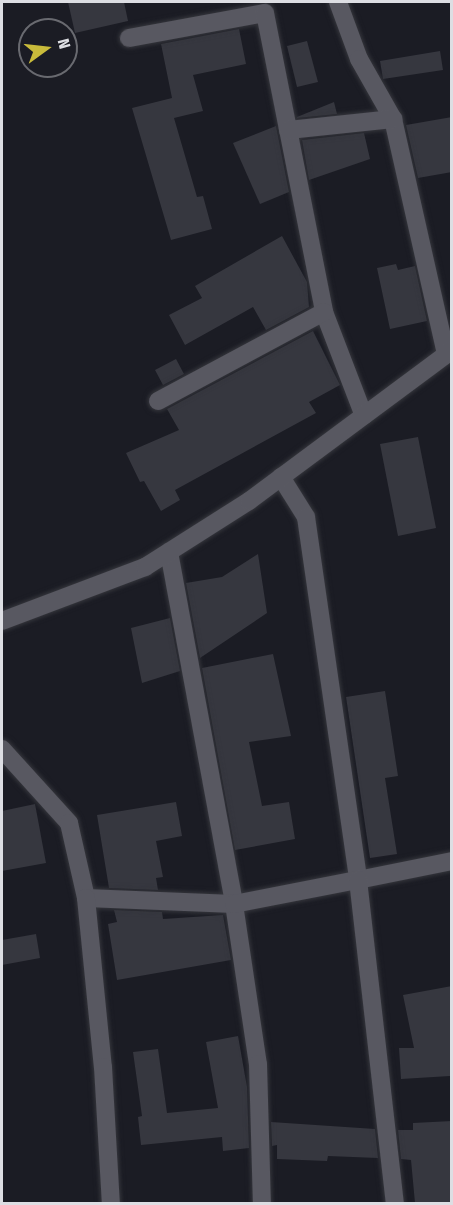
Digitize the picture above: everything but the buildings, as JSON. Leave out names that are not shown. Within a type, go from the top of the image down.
[{"type":"street","points":[[2,621],[145,567],[281,477],[449,352],[393,119],[359,59],[338,2]]},
{"type":"street","points":[[129,38],[265,14],[324,312],[364,416]]},
{"type":"street","points":[[288,130],[393,119]]},
{"type":"street","points":[[158,401],[324,312]]},
{"type":"street","points":[[281,477],[306,517],[358,880],[394,1203]]},
{"type":"street","points":[[169,552],[234,904],[258,1064],[262,1203]]},
{"type":"street","points":[[2,749],[69,823],[86,898],[103,1067],[111,1203]]},
{"type":"street","points":[[86,898],[234,904],[452,861]]}]
